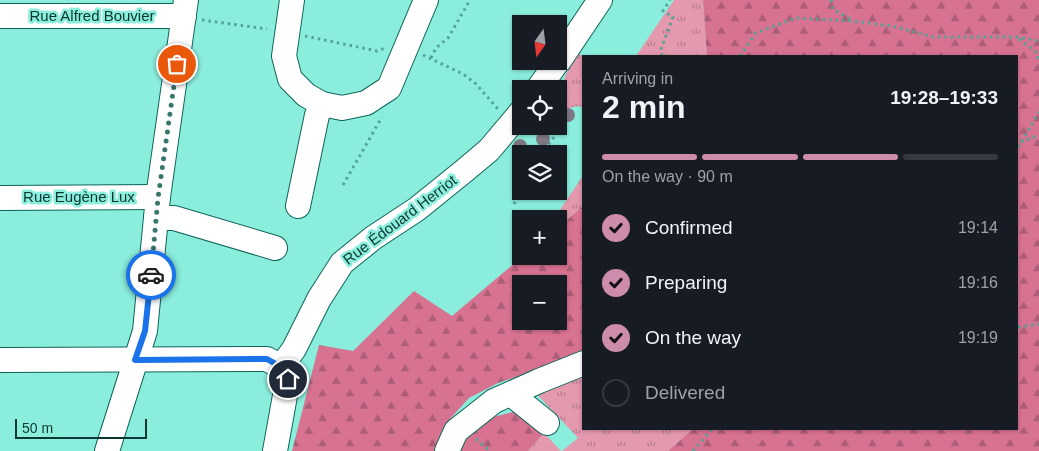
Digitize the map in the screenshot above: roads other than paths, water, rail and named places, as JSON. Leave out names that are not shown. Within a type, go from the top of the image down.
[{"type":"street","points":[[292,0],[284,56],[290,79],[306,95],[322,104],[342,108],[366,103],[389,88],[426,0]]},
{"type":"street","points":[[568,48],[600,0]]},
{"type":"street","points":[[107,451],[145,331],[157,208],[185,8]]},
{"type":"street","name":"Rue Alfred Bouvier","points":[[0,16],[185,8]]},
{"type":"street","points":[[298,206],[317,115],[322,104]]},
{"type":"street","name":"Rue Édouard Herriot","points":[[281,367],[294,349],[319,299],[342,262],[373,238],[417,209],[464,171],[489,150],[512,124]]},
{"type":"street","name":"Rue Eugène Lux","points":[[0,198],[157,208],[174,218],[275,248]]},
{"type":"street","points":[[0,360],[267,359],[281,367],[288,379],[275,451]]},
{"type":"street","points":[[447,451],[456,431],[494,401],[539,380],[582,364]]},
{"type":"street","points":[[510,394],[547,423]]}]
